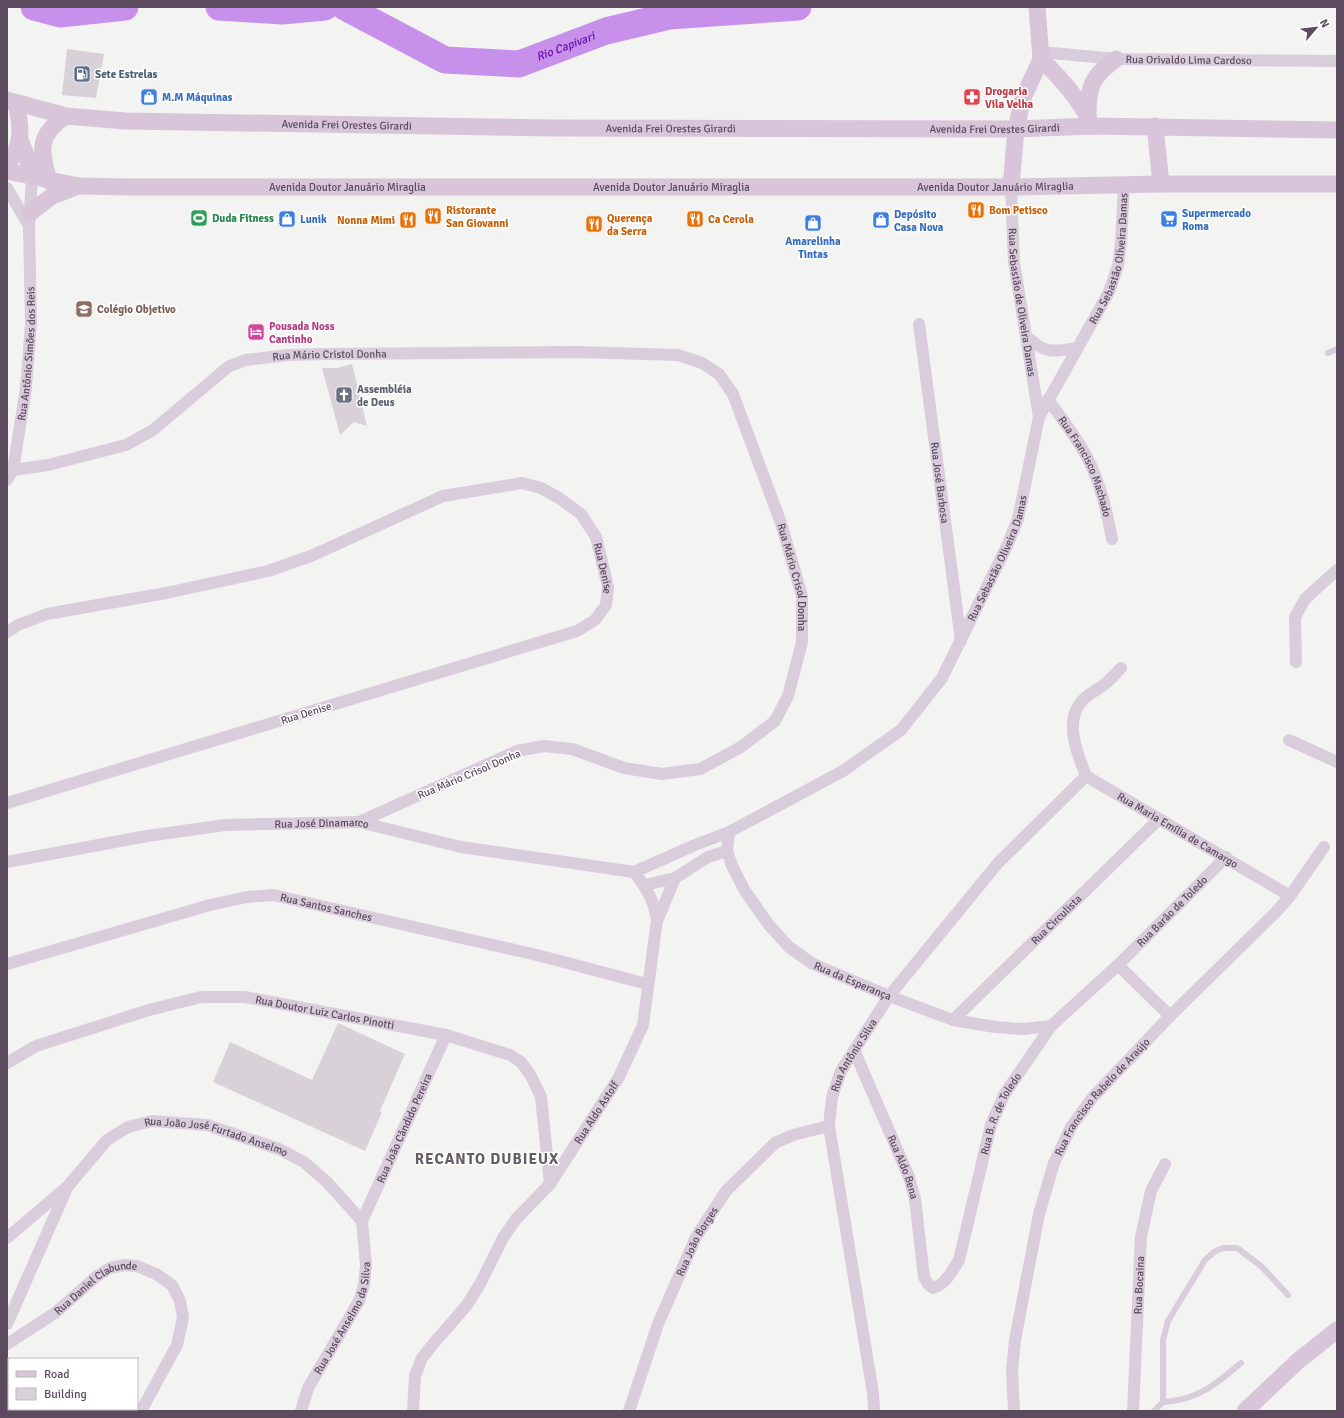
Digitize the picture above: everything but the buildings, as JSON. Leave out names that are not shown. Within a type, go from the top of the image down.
[{"type":"main road","points":[[1011,188],[1016,129],[1023,98],[1041,56],[1037,7]]},
{"type":"main road","points":[[1041,56],[1070,90],[1090,120]]},
{"type":"main road","points":[[1090,120],[1088,98],[1093,79],[1101,69],[1116,59]]},
{"type":"main road","points":[[7,164],[18,150],[20,140],[20,119],[11,102]]},
{"type":"main road","name":"Avenida Frei Orestes Girardi","points":[[11,102],[66,116],[125,121],[552,128],[1016,129],[1090,120],[1155,126],[1337,130]]},
{"type":"main road","points":[[49,181],[42,157],[43,140],[47,132],[54,124],[66,116]]},
{"type":"main road","points":[[1155,126],[1161,184]]},
{"type":"main road","points":[[20,140],[30,166],[32,177]]},
{"type":"main road","name":"Avenida Doutor Januário Miraglia","points":[[7,171],[78,186],[1011,188],[1161,184],[1337,184]]},
{"type":"main road","points":[[30,219],[52,196],[78,186]]},
{"type":"main road","points":[[1245,1411],[1298,1361],[1337,1330]]},
{"type":"street","name":"Rua Orivaldo Lima Cardoso","points":[[1041,56],[1116,59],[1337,61]]},
{"type":"street","name":"Rua Antônio Simões dos Reis","points":[[10,475],[26,388],[31,323],[30,219],[32,177]]},
{"type":"street","name":"Rua Sebastão Oliveira Damas","points":[[634,872],[695,845],[729,832],[844,770],[901,730],[942,678],[1007,546],[1018,519],[1039,417],[1109,292],[1118,266],[1124,186]]},
{"type":"street","name":"Rua Antônio Simões dos Reis","points":[[7,188],[30,219]]},
{"type":"street","name":"Rua Sebastão de Oliveira Damas","points":[[1011,188],[1014,262],[1039,417]]},
{"type":"street","name":"Rua José Barbosa","points":[[920,324],[961,641]]},
{"type":"street","points":[[1027,337],[1040,349],[1048,351],[1077,348]]},
{"type":"street","name":"Rua Mário Cristol Donha","points":[[10,475],[126,445],[153,430],[228,367],[245,360],[288,355],[327,354],[578,352],[678,355]]},
{"type":"street","name":"Rua Mário Crisol Donha","points":[[359,822],[517,751],[544,746],[572,749],[624,768],[662,774],[700,769],[741,747],[775,721],[788,696],[802,642],[802,596],[781,523],[733,394],[719,374],[702,363],[678,355]]},
{"type":"street","name":"Rua Francisco Machado","points":[[1048,399],[1081,446],[1094,473],[1106,506],[1112,539]]},
{"type":"street","name":"Rua Denise","points":[[7,632],[18,625],[47,614],[166,593],[268,571],[311,556],[443,496],[522,483],[542,488],[581,514],[596,537],[608,587],[606,605],[595,620],[576,631],[7,803]]},
{"type":"street","points":[[1296,662],[1296,617],[1305,599],[1337,570]]},
{"type":"street","points":[[1086,776],[1073,734],[1073,715],[1085,698],[1106,684],[1121,668]]},
{"type":"street","points":[[1289,740],[1337,762]]},
{"type":"street","name":"Rua Maria Emília de Camargo","points":[[1086,776],[1290,896]]},
{"type":"street","name":"Rua Antônio Silva","points":[[874,1411],[873,1393],[829,1126],[832,1097],[841,1071],[890,996],[998,862],[1086,776]]},
{"type":"street","name":"Rua Circulista","points":[[953,1020],[1159,819]]},
{"type":"street","name":"Rua José Dinamarco","points":[[7,862],[147,836],[225,825],[359,822],[462,847],[634,872]]},
{"type":"street","name":"Rua da Esperança","points":[[729,832],[728,851],[732,866],[746,891],[769,925],[789,947],[813,964],[953,1020],[995,1027],[1024,1029],[1050,1026]]},
{"type":"street","name":"Rua Francisco Rabelo de Araújo","points":[[1014,1411],[1012,1371],[1015,1340],[1039,1214],[1054,1163],[1071,1127],[1093,1097],[1170,1016],[1290,896],[1324,847]]},
{"type":"street","points":[[645,885],[675,878],[708,857],[728,851]]},
{"type":"street","name":"Rua Barão de Toledo","points":[[1118,965],[1226,857]]},
{"type":"street","name":"Rua Aldo Astolf","points":[[413,1411],[415,1376],[422,1358],[434,1342],[467,1305],[480,1284],[503,1238],[516,1219],[550,1184],[619,1077],[643,1025],[647,1008],[647,984],[657,920],[655,905],[645,885],[634,872]]},
{"type":"street","points":[[657,920],[675,878]]},
{"type":"street","name":"Rua Santos Sanches","points":[[7,964],[210,904],[247,897],[273,895],[537,955],[647,984]]},
{"type":"street","points":[[1118,965],[1170,1016]]},
{"type":"street","name":"Rua B. R. de Toledo","points":[[933,1288],[940,1286],[959,1260],[991,1125],[1002,1101],[1050,1026],[1118,965]]},
{"type":"street","name":"Rua Doutor Luiz Carlos Pinotti","points":[[7,1063],[36,1046],[149,1010],[200,997],[245,997],[446,1035],[510,1055],[521,1062],[531,1076],[541,1097],[550,1184]]},
{"type":"street","name":"Rua João Cândido Pereira","points":[[362,1221],[446,1035]]},
{"type":"street","name":"Rua Aldo Bena","points":[[854,1050],[909,1177],[915,1199],[924,1277],[928,1284],[933,1288]]},
{"type":"street","name":"Rua João José Furtado Anselmo","points":[[68,1186],[107,1140],[128,1127],[152,1120],[184,1122],[208,1125],[279,1149],[304,1162],[328,1183],[362,1221]]},
{"type":"street","name":"Rua João Borges","points":[[629,1411],[658,1324],[696,1238],[726,1191],[775,1143],[793,1135],[829,1126]]},
{"type":"street","name":"Rua Bocaina","points":[[1133,1411],[1141,1237],[1151,1191],[1165,1164]]},
{"type":"street","points":[[7,1238],[68,1186]]},
{"type":"street","points":[[7,1324],[68,1186]]},
{"type":"street","name":"Rua José Anselmo da Silva","points":[[301,1411],[308,1388],[359,1301],[364,1285],[366,1265],[362,1221]]},
{"type":"street","name":"Rua Daniel Clabunde","points":[[7,1344],[49,1318],[97,1276],[110,1268],[125,1265],[137,1266],[156,1274],[172,1285],[180,1300],[183,1317],[177,1345],[141,1411]]},
{"type":"lane","points":[[1328,353],[1337,349]]},
{"type":"lane","points":[[1163,1402],[1163,1340],[1168,1321],[1205,1260],[1214,1252],[1223,1248],[1237,1248],[1261,1266],[1288,1295]]},
{"type":"lane","points":[[1154,1411],[1163,1402],[1179,1401],[1199,1395],[1214,1386],[1241,1364]]},
{"type":"waterway","name":"Rio Capivari","points":[[34,7],[60,14],[125,7]]},
{"type":"waterway","name":"Rio Capivari","points":[[219,7],[282,11],[325,7]]},
{"type":"waterway","name":"Rio Capivari","points":[[345,7],[445,60],[519,64],[606,31],[669,16],[798,7]]},
{"type":"place","name":"Sete Estrelas","points":[[82,74]]},
{"type":"place","name":"M.M Máquinas","points":[[149,97]]},
{"type":"place","name":"Drogaria Vila Velha","points":[[972,97]]},
{"type":"place","name":"Bom Petisco","points":[[976,210]]},
{"type":"place","name":"Ristorante San Giovanni","points":[[433,216]]},
{"type":"place","name":"Duda Fitness","points":[[199,218]]},
{"type":"place","name":"Lunik","points":[[287,219]]},
{"type":"place","name":"Ca Cerola","points":[[695,219]]},
{"type":"place","name":"Supermercado Roma","points":[[1169,219]]},
{"type":"place","name":"Nonna Mimi","points":[[408,220]]},
{"type":"place","name":"Depósito Casa Nova","points":[[881,220]]},
{"type":"place","name":"Amarelinha Tintas","points":[[813,223]]},
{"type":"place","name":"Querença da Serra","points":[[594,224]]},
{"type":"place","name":"Colégio Objetivo","points":[[84,309]]},
{"type":"place","name":"Pousada Noss Cantinho","points":[[256,332]]},
{"type":"place","name":"Assembléia de Deus","points":[[344,395]]},
{"type":"district","name":"RECANTO DUBIEUX","points":[[487,1159]]}]
